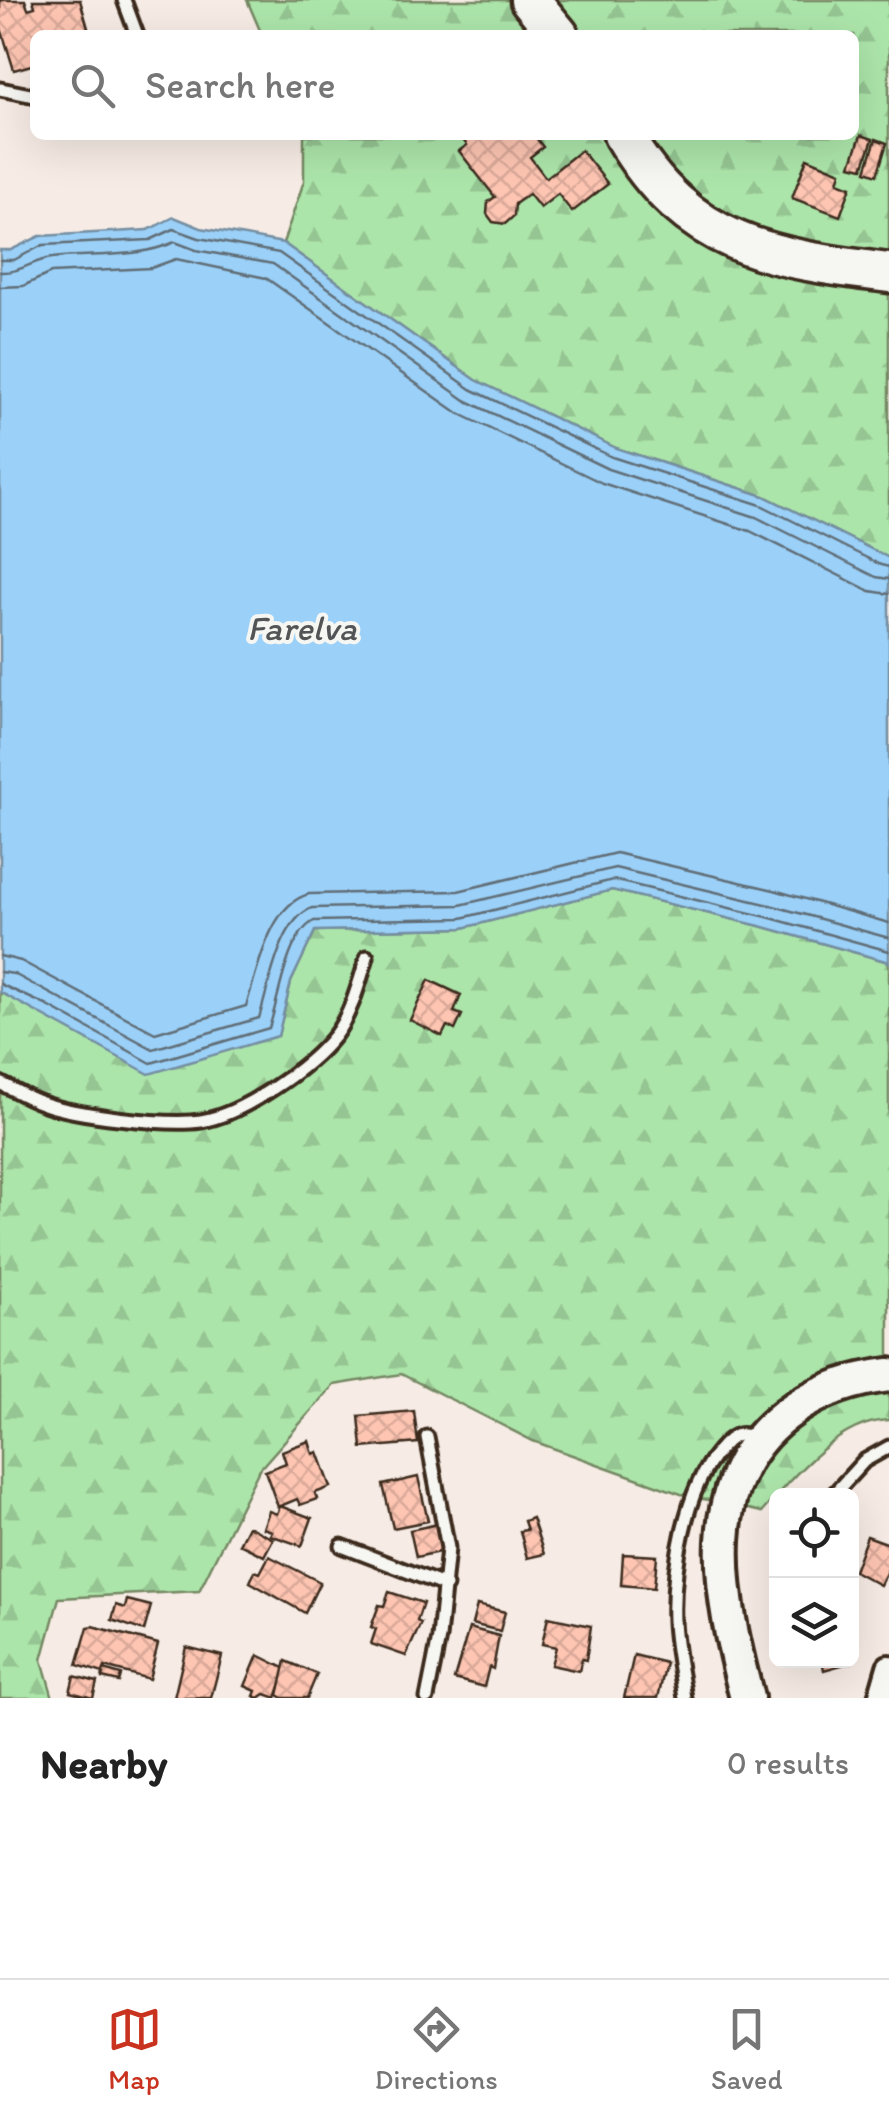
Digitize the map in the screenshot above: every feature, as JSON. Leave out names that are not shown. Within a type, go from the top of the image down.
[{"type":"main road","points":[[530,0],[555,30]]},
{"type":"main road","points":[[625,140],[652,181],[699,222],[732,241],[804,262],[889,273]]},
{"type":"street","points":[[747,1698],[726,1609],[722,1551],[732,1488],[740,1468],[757,1440],[807,1400],[843,1383],[889,1375]]},
{"type":"street","points":[[880,1698],[889,1668]]},
{"type":"lane","points":[[124,0],[135,30]]},
{"type":"lane","points":[[0,89],[30,95]]},
{"type":"lane","points":[[0,1083],[44,1104],[101,1114],[164,1121],[199,1121],[223,1115],[291,1075],[335,1035],[354,1000],[367,957]]},
{"type":"lane","points":[[685,1698],[674,1621],[688,1512],[707,1464],[724,1444],[735,1434],[757,1440]]},
{"type":"lane","points":[[427,1437],[446,1526],[446,1586],[428,1698]]},
{"type":"lane","points":[[839,1488],[864,1461],[889,1447]]},
{"type":"lane","points":[[342,1546],[446,1586]]},
{"type":"green space","points":[[247,0],[889,0],[889,558],[764,496],[616,448],[476,380],[283,243],[304,181],[304,140],[859,140],[859,30],[260,30]]},
{"type":"green space","points":[[612,890],[889,962],[889,1420],[870,1423],[835,1440],[784,1488],[769,1488],[769,1504],[762,1512],[681,1494],[533,1441],[401,1374],[334,1385],[259,1470],[199,1591],[59,1598],[42,1660],[53,1698],[0,1698],[0,992],[44,1015],[278,1036],[291,982],[315,931],[463,928]]},
{"type":"water","name":"Farelva","points":[[174,217],[201,228],[283,243],[476,380],[616,448],[764,496],[889,558],[889,962],[612,890],[463,928],[315,931],[291,982],[278,1036],[149,1074],[0,992],[0,250],[11,250],[40,236],[148,230]]},
{"type":"building","points":[[0,0],[25,0],[28,9],[35,7],[33,0],[80,0],[89,30],[30,30],[30,65],[14,70],[0,25]]},
{"type":"building","points":[[861,135],[873,139],[863,168],[851,165]]},
{"type":"building","points":[[876,139],[887,143],[877,175],[866,171]]},
{"type":"building","points":[[463,140],[538,140],[543,147],[530,157],[546,178],[581,150],[608,184],[572,212],[558,194],[540,208],[529,194],[515,204],[514,216],[505,224],[493,222],[487,214],[488,202],[495,197],[459,151],[467,145]]},
{"type":"building","points":[[807,158],[841,172],[838,182],[851,187],[840,216],[792,198]]},
{"type":"building","points":[[429,980],[461,995],[454,1012],[462,1015],[455,1030],[447,1026],[442,1036],[410,1020]]},
{"type":"building","points":[[414,1411],[418,1443],[362,1448],[359,1416]]},
{"type":"building","points":[[309,1441],[313,1454],[318,1452],[331,1487],[315,1493],[317,1499],[300,1505],[297,1499],[278,1507],[265,1471],[286,1463],[282,1451]]},
{"type":"building","points":[[418,1477],[428,1521],[393,1528],[383,1485]]},
{"type":"building","points":[[280,1506],[312,1518],[302,1546],[270,1535],[272,1531],[263,1528],[269,1511],[277,1514]]},
{"type":"building","points":[[532,1518],[544,1554],[527,1558],[520,1531],[527,1530],[524,1521]]},
{"type":"building","points":[[438,1524],[444,1551],[416,1557],[410,1530]]},
{"type":"building","points":[[248,1526],[273,1539],[264,1556],[239,1544]]},
{"type":"building","points":[[867,1536],[889,1544],[889,1567],[880,1585],[859,1574],[859,1558]]},
{"type":"building","points":[[623,1554],[657,1556],[654,1588],[621,1585]]},
{"type":"building","points":[[269,1556],[320,1582],[305,1613],[250,1582]]},
{"type":"building","points":[[389,1592],[423,1603],[417,1621],[421,1623],[406,1656],[371,1644],[376,1629],[371,1627]]},
{"type":"building","points":[[127,1600],[151,1606],[144,1631],[112,1620],[116,1605],[125,1608]]},
{"type":"building","points":[[477,1605],[505,1612],[500,1631],[472,1624]]},
{"type":"building","points":[[548,1617],[591,1626],[586,1660],[582,1659],[579,1671],[551,1665],[556,1647],[542,1644]]},
{"type":"building","points":[[88,1627],[158,1644],[149,1679],[105,1667],[103,1673],[77,1665]]},
{"type":"building","points":[[469,1628],[499,1636],[493,1669],[489,1667],[484,1687],[454,1679]]},
{"type":"building","points":[[186,1647],[222,1656],[211,1698],[174,1698]]},
{"type":"building","points":[[258,1655],[286,1669],[276,1698],[265,1694],[259,1698],[254,1696],[256,1691],[245,1686]]},
{"type":"building","points":[[634,1655],[666,1663],[658,1698],[624,1698]]},
{"type":"building","points":[[286,1661],[317,1674],[307,1698],[278,1695]]},
{"type":"building","points":[[104,1670],[121,1675],[119,1682],[102,1678]]},
{"type":"building","points":[[74,1676],[97,1682],[93,1698],[70,1692]]}]
